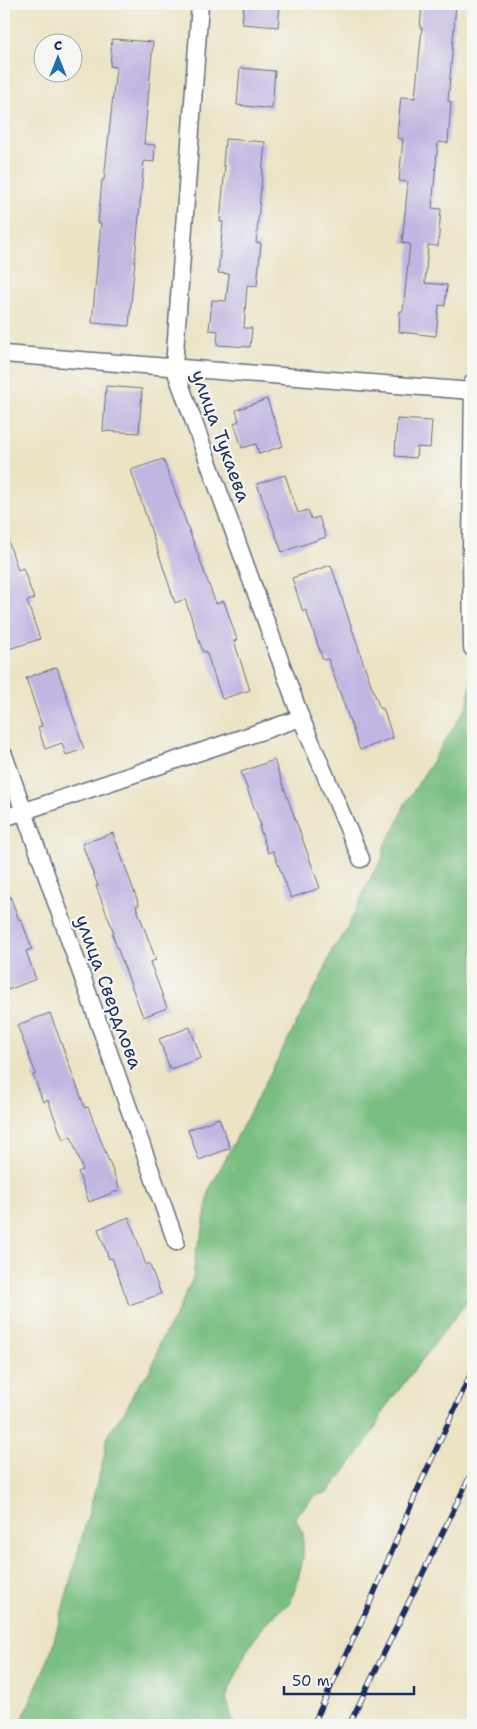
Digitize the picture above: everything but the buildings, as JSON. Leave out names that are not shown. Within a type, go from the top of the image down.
[{"type":"street","name":"улица Тукаева","points":[[200,4],[174,367],[301,718],[361,859]]},
{"type":"street","points":[[4,354],[174,367],[473,385],[470,548],[472,648]]},
{"type":"street","points":[[4,818],[301,718]]},
{"type":"street","name":"улица Свердлова","points":[[4,755],[176,1242]]},
{"type":"green space","points":[[473,666],[473,1294],[385,1408],[370,1437],[344,1473],[327,1493],[314,1496],[296,1515],[297,1522],[303,1533],[303,1558],[297,1584],[289,1605],[280,1610],[263,1627],[247,1650],[226,1698],[233,1721],[237,1725],[20,1725],[50,1655],[105,1453],[106,1439],[126,1409],[137,1386],[149,1372],[156,1358],[160,1341],[174,1319],[193,1278],[196,1250],[202,1235],[209,1190],[324,971],[332,950],[345,933],[372,875],[382,860],[385,844],[397,825],[404,806],[465,709],[468,702]]},
{"type":"railway","points":[[313,1725],[369,1605],[418,1489],[473,1369]]},
{"type":"railway","points":[[349,1725],[473,1470]]}]
